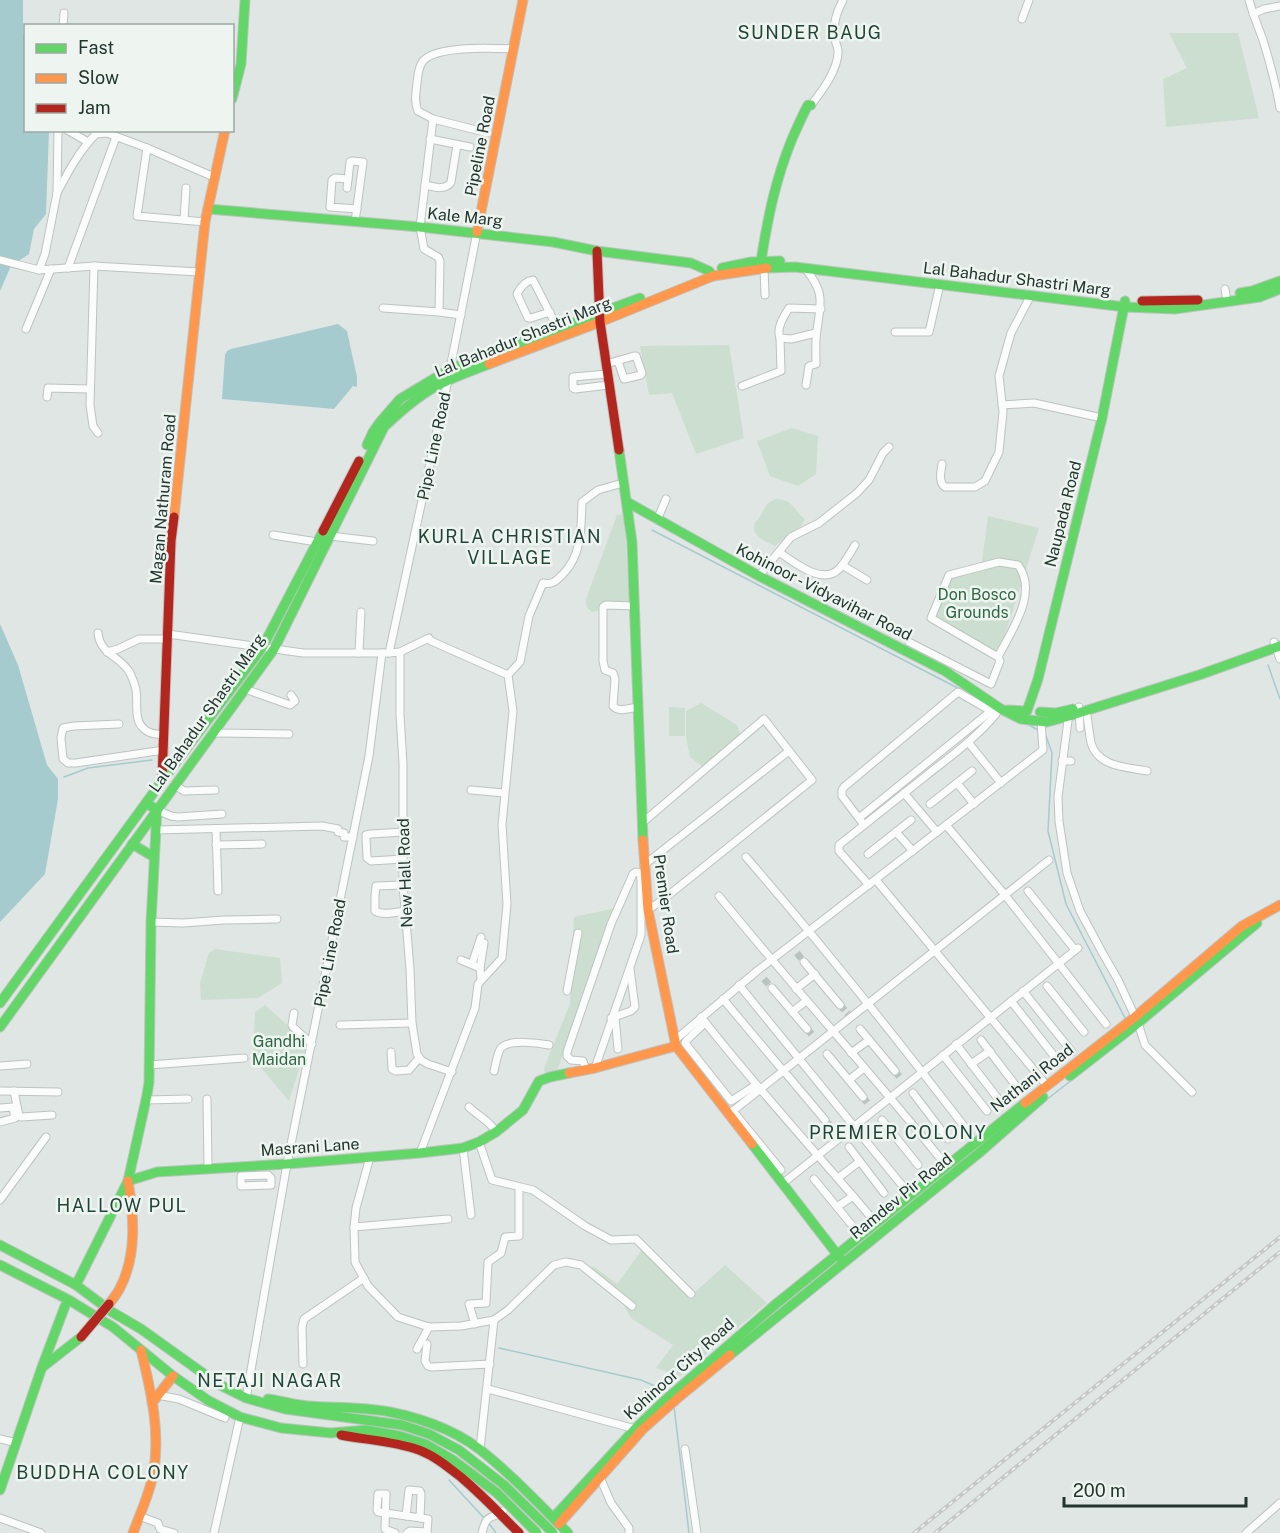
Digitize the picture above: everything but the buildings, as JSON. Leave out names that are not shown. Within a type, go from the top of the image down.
[{"type":"main road","points":[[234,91],[241,64],[245,0]]},
{"type":"main road","name":"Pipeline Road","points":[[478,228],[521,5]]},
{"type":"main road","points":[[764,263],[771,217],[794,134],[806,108],[811,105]]},
{"type":"main road","name":"Magan Nathuram Road","points":[[162,781],[171,541],[205,222],[225,132]]},
{"type":"main road","name":"Kale Marg","points":[[208,208],[420,227],[478,228],[597,251],[691,263],[711,273]]},
{"type":"main road","name":"Premier Road","points":[[597,251],[600,318],[606,369],[632,542],[642,823],[648,910],[675,1043],[731,1113],[782,1184],[840,1258]]},
{"type":"main road","name":"Lal Bahadur Shastri Marg","points":[[764,263],[1031,295],[1176,309],[1280,289]]},
{"type":"main road","name":"Lal Bahadur Shastri Marg","points":[[0,1027],[274,649],[384,427],[406,406],[448,380],[737,264],[764,263],[865,268],[1125,304],[1199,300],[1226,292],[1258,293],[1280,281]]},
{"type":"main road","name":"Naupada Road","points":[[1038,726],[1040,719],[1034,710],[1037,681],[1102,418],[1125,304]]},
{"type":"main road","name":"Lal Bahadur Shastri Marg","points":[[1,998],[262,648],[373,432],[400,399],[450,369],[558,329],[600,318]]},
{"type":"main road","name":"Kohinoor - Vidyavihar Road","points":[[627,502],[759,576],[946,667],[966,695],[1006,710],[1038,726]]},
{"type":"main road","points":[[1038,726],[1057,716],[1198,672],[1278,643]]},
{"type":"main road","points":[[1006,710],[1034,710],[1057,716]]},
{"type":"main road","points":[[162,781],[173,787]]},
{"type":"main road","points":[[0,1490],[42,1368],[71,1296],[128,1181],[146,1100],[149,1082],[150,922],[157,810],[146,803]]},
{"type":"main road","points":[[132,844],[154,857]]},
{"type":"main road","name":"Nathani Road","points":[[840,1258],[910,1196],[977,1142],[1047,1086],[1132,1024],[1242,926],[1280,904]]},
{"type":"main road","points":[[1132,1024],[1249,929],[1280,910]]},
{"type":"main road","points":[[1,998],[18,1003]]},
{"type":"main road","points":[[370,1157],[463,1148],[496,1132],[523,1110],[540,1081],[590,1069],[675,1043]]},
{"type":"main road","name":"Masrani Lane","points":[[128,1181],[157,1172],[208,1169],[262,1170],[288,1164],[370,1157]]},
{"type":"main road","points":[[42,1368],[81,1336],[120,1288],[130,1257],[133,1212],[128,1181]]},
{"type":"main road","points":[[0,1245],[71,1296],[90,1314],[113,1327],[172,1376],[209,1401],[240,1417],[281,1428],[332,1433],[420,1450],[441,1461],[483,1497],[519,1533]]},
{"type":"main road","points":[[0,1254],[71,1296]]},
{"type":"main road","name":"Kohinoor City Road","points":[[556,1521],[565,1506],[638,1430],[776,1304],[840,1258]]},
{"type":"main road","points":[[0,1265],[71,1296]]},
{"type":"main road","points":[[0,1273],[71,1296],[97,1301],[218,1384],[247,1396],[285,1409],[356,1414],[401,1414],[449,1431],[490,1457],[568,1533]]},
{"type":"main road","points":[[133,1533],[153,1476],[156,1433],[155,1399],[141,1350]]},
{"type":"main road","points":[[155,1399],[172,1376]]},
{"type":"main road","points":[[356,1414],[429,1434],[459,1450],[504,1485],[553,1533]]},
{"type":"main road","points":[[332,1433],[366,1430],[400,1436],[424,1444],[453,1460],[496,1493],[537,1533]]},
{"type":"street","points":[[811,105],[826,86],[834,69],[838,51],[834,37],[836,14],[843,0]]},
{"type":"street","points":[[1022,19],[1029,0]]},
{"type":"street","points":[[1249,0],[1269,60],[1280,108]]},
{"type":"street","points":[[1252,14],[1280,6]]},
{"type":"street","points":[[63,24],[64,13]]},
{"type":"street","points":[[489,134],[433,119],[418,111],[415,104],[418,70],[423,61],[434,54],[451,50],[512,49]]},
{"type":"street","points":[[433,119],[420,227],[424,249],[438,257],[440,261],[439,312]]},
{"type":"street","points":[[39,270],[45,254],[57,193],[58,132]]},
{"type":"street","points":[[70,132],[88,142]]},
{"type":"street","points":[[127,141],[129,132]]},
{"type":"street","points":[[57,193],[71,167],[96,134],[107,134],[147,148],[214,177]]},
{"type":"street","points":[[68,268],[116,137]]},
{"type":"street","points":[[430,139],[470,147]]},
{"type":"street","points":[[425,185],[444,188],[448,186],[451,182],[457,145]]},
{"type":"street","points":[[147,148],[137,216],[205,222]]},
{"type":"street","points":[[347,188],[350,162],[363,162],[355,222]]},
{"type":"street","points":[[348,178],[332,180],[330,206],[331,208],[357,209]]},
{"type":"street","points":[[184,220],[186,188]]},
{"type":"street","points":[[334,208],[334,220]]},
{"type":"street","name":"Pipeline Road","points":[[450,369],[478,228]]},
{"type":"street","points":[[0,260],[39,270],[94,266],[199,272]]},
{"type":"street","points":[[764,263],[765,295]]},
{"type":"street","points":[[94,266],[90,405],[93,426],[98,433]]},
{"type":"street","points":[[805,268],[816,282],[821,309],[816,333],[816,364],[809,366],[806,385]]},
{"type":"street","points":[[26,329],[51,269]]},
{"type":"street","points":[[550,312],[528,318],[517,294],[521,287],[529,280],[533,280],[538,293],[550,312],[558,329]]},
{"type":"street","points":[[895,332],[929,332],[940,284]]},
{"type":"street","points":[[942,464],[940,480],[945,487],[975,488],[985,481],[999,452],[1002,405],[999,376],[1011,333],[1031,295]]},
{"type":"street","points":[[382,308],[461,315]]},
{"type":"street","points":[[742,386],[781,371],[778,334],[789,308],[821,309]]},
{"type":"street","points":[[780,338],[791,339],[816,333]]},
{"type":"street","points":[[609,385],[575,389],[573,388],[573,377],[606,369],[618,360]]},
{"type":"street","name":"Pipe Line Road","points":[[247,1396],[284,1181],[369,756],[386,653],[448,380]]},
{"type":"street","points":[[47,397],[48,388],[90,389]]},
{"type":"street","points":[[1002,405],[1034,403],[1102,418]]},
{"type":"street","points":[[759,576],[792,537],[819,523],[857,493],[869,480],[883,453],[889,447]]},
{"type":"street","points":[[508,675],[520,662],[529,616],[543,583],[555,582],[567,570],[576,555],[580,543],[582,502],[598,490],[623,483]]},
{"type":"street","points":[[657,520],[666,499]]},
{"type":"street","points":[[273,535],[317,542]]},
{"type":"street","points":[[330,536],[374,541]]},
{"type":"street","points":[[779,552],[812,572],[825,576],[838,571],[855,545]]},
{"type":"street","points":[[909,642],[946,667],[991,684],[1000,661],[998,657],[1025,603],[1025,575],[1018,565],[999,562],[949,575],[931,618],[998,657]]},
{"type":"street","points":[[842,566],[867,580]]},
{"type":"street","points":[[634,606],[606,605],[603,607],[603,661],[605,669],[613,673],[615,679],[613,706],[619,710],[638,707]]},
{"type":"street","points":[[359,653],[361,612]]},
{"type":"street","points":[[98,633],[99,642],[107,652],[129,671],[136,690],[138,721],[143,729],[150,733],[164,735]]},
{"type":"street","points":[[107,652],[140,639],[167,637],[303,653],[386,653],[400,652],[429,638],[431,641],[508,675]]},
{"type":"street","points":[[1278,643],[1280,659]]},
{"type":"street","name":"New Hall Road","points":[[400,652],[403,885],[410,962],[411,1023],[419,1058]]},
{"type":"street","points":[[420,1153],[475,1008],[478,984],[502,958],[507,904],[502,825],[513,711],[508,675]]},
{"type":"street","points":[[244,689],[290,705],[295,701],[291,695]]},
{"type":"street","points":[[864,825],[842,796],[844,787],[956,692],[966,695],[996,714],[982,731],[838,848],[936,950],[1047,1086]]},
{"type":"street","points":[[859,818],[991,711]]},
{"type":"street","points":[[1077,711],[1080,728]]},
{"type":"street","points":[[1077,711],[1065,739],[1058,797],[1059,821],[1067,873],[1080,911],[1118,980],[1132,1024],[1145,1046],[1192,1092]]},
{"type":"street","points":[[1077,711],[1098,756],[1107,763],[1147,771]]},
{"type":"street","points":[[642,823],[764,719],[812,780],[648,910]]},
{"type":"street","points":[[119,724],[63,728],[61,738],[63,759],[68,763],[76,763],[164,750]]},
{"type":"street","points":[[739,1102],[731,1101],[686,1045],[687,1040],[703,1020],[739,985],[1042,750],[1038,726]]},
{"type":"street","points":[[212,734],[289,734]]},
{"type":"street","points":[[1065,739],[1074,741]]},
{"type":"street","points":[[968,742],[1001,783]]},
{"type":"street","points":[[644,865],[789,751]]},
{"type":"street","points":[[1062,761],[1071,761]]},
{"type":"street","points":[[930,804],[972,771]]},
{"type":"street","points":[[957,783],[974,804]]},
{"type":"street","points":[[173,787],[184,791],[215,790]]},
{"type":"street","points":[[471,790],[504,793]]},
{"type":"street","points":[[904,793],[937,832]]},
{"type":"street","points":[[157,810],[178,817],[222,814]]},
{"type":"street","points":[[868,854],[910,820]]},
{"type":"street","points":[[946,825],[1059,962],[1106,1024]]},
{"type":"street","points":[[156,830],[322,826],[344,832],[344,837],[353,837]]},
{"type":"street","points":[[216,829],[218,891]]},
{"type":"street","points":[[403,859],[369,860],[366,835],[404,832]]},
{"type":"street","points":[[896,832],[913,851]]},
{"type":"street","points":[[216,845],[262,844]]},
{"type":"street","points":[[746,857],[810,930],[977,1142]]},
{"type":"street","points":[[781,1170],[731,1113],[739,1102],[758,1087],[785,1073],[798,1058],[1049,860]]},
{"type":"street","points":[[636,872],[640,873],[641,880],[641,935],[630,967],[613,1018],[590,1069],[583,1061],[572,1060],[567,1056],[567,1052],[611,924],[633,874],[636,872]]},
{"type":"street","points":[[403,885],[376,886],[375,911],[381,914],[405,911]]},
{"type":"street","points":[[782,1184],[806,1169],[818,1155],[842,1139],[873,1109],[974,1032],[1076,949],[1028,891]]},
{"type":"street","points":[[719,896],[940,1158]]},
{"type":"street","points":[[150,922],[277,919]]},
{"type":"street","points":[[567,991],[578,933]]},
{"type":"street","points":[[641,935],[653,933]]},
{"type":"street","points":[[472,964],[482,940],[480,968],[482,979]]},
{"type":"street","points":[[790,946],[796,953]]},
{"type":"street","points":[[461,960],[480,968]]},
{"type":"street","points":[[804,962],[840,1005]]},
{"type":"street","points":[[613,1018],[635,1007],[630,967]]},
{"type":"street","points":[[758,971],[764,979]]},
{"type":"street","points":[[796,989],[815,974]]},
{"type":"street","points":[[739,985],[910,1196]]},
{"type":"street","points":[[1047,987],[1084,1032]]},
{"type":"street","points":[[772,988],[807,1029]]},
{"type":"street","points":[[1023,991],[1072,1052]]},
{"type":"street","points":[[723,999],[825,1120]]},
{"type":"street","points":[[792,1012],[806,1001]]},
{"type":"street","points":[[1011,1001],[1058,1061]]},
{"type":"street","points":[[294,1013],[293,1027],[312,1044]]},
{"type":"street","points":[[613,1018],[618,1049]]},
{"type":"street","points":[[675,1043],[703,1020]]},
{"type":"street","points":[[703,1020],[870,1216]]},
{"type":"street","points":[[340,1024],[411,1023]]},
{"type":"street","points":[[860,1029],[895,1071]]},
{"type":"street","points":[[851,1053],[869,1040]]},
{"type":"street","points":[[981,1040],[1016,1086]]},
{"type":"street","points":[[494,1071],[500,1048],[503,1046],[513,1043],[549,1045]]},
{"type":"street","points":[[956,1044],[999,1100]]},
{"type":"street","points":[[971,1064],[990,1051]]},
{"type":"street","points":[[391,1052],[392,1069],[396,1071],[409,1070],[419,1058],[428,1064],[452,1072]]},
{"type":"street","points":[[827,1054],[863,1097]]},
{"type":"street","points":[[943,1055],[987,1111]]},
{"type":"street","points":[[149,1065],[244,1058]]},
{"type":"street","points":[[0,1066],[27,1064]]},
{"type":"street","points":[[849,1080],[864,1068]]},
{"type":"street","points":[[972,1091],[985,1082]]},
{"type":"street","points":[[0,1091],[58,1092]]},
{"type":"street","points":[[15,1091],[18,1116],[21,1118],[52,1115]]},
{"type":"street","points":[[913,1093],[948,1139]]},
{"type":"street","points":[[146,1100],[188,1099]]},
{"type":"street","points":[[207,1099],[208,1169]]},
{"type":"street","points":[[0,1108],[13,1107],[15,1118],[0,1122]]},
{"type":"street","points":[[469,1107],[496,1132]]},
{"type":"street","points":[[882,1120],[918,1165]]},
{"type":"street","points":[[835,1131],[842,1139]]},
{"type":"street","points":[[0,1200],[46,1137]]},
{"type":"street","points":[[479,1142],[492,1180],[533,1190],[585,1226],[610,1240],[636,1239],[691,1294]]},
{"type":"street","points":[[849,1147],[884,1193]]},
{"type":"street","points":[[463,1148],[471,1215]]},
{"type":"street","name":"Masrani Lane","points":[[370,1157],[356,1208],[354,1227],[356,1262],[369,1286],[398,1317],[429,1327],[461,1326],[494,1320],[508,1310],[554,1265],[566,1262],[581,1265],[632,1306]]},
{"type":"street","points":[[838,1178],[859,1161]]},
{"type":"street","points":[[262,1170],[271,1181],[270,1185],[241,1185],[241,1176],[262,1170]]},
{"type":"street","points":[[814,1179],[851,1224]]},
{"type":"street","points":[[271,1181],[284,1181]]},
{"type":"street","points":[[476,1324],[469,1304],[486,1303],[488,1262],[501,1253],[505,1237],[519,1236],[519,1187]]},
{"type":"street","points":[[837,1207],[853,1196]]},
{"type":"street","points":[[354,1227],[448,1219]]},
{"type":"street","points":[[303,1364],[302,1327],[304,1319],[364,1278]]},
{"type":"street","points":[[480,1449],[488,1389],[488,1344],[494,1320]]},
{"type":"street","points":[[429,1327],[423,1347],[426,1365],[431,1367],[488,1361]]},
{"type":"street","points":[[488,1389],[638,1430]]},
{"type":"street","points":[[155,1399],[179,1399],[225,1418]]},
{"type":"street","points":[[214,1533],[240,1417]]},
{"type":"street","points":[[0,1439],[17,1443]]},
{"type":"street","points":[[685,1449],[697,1533]]},
{"type":"street","points":[[598,1474],[611,1503],[629,1528],[629,1533]]},
{"type":"street","points":[[406,1516],[409,1490],[420,1491],[422,1494],[420,1518]]},
{"type":"street","points":[[482,1533],[487,1519],[500,1514],[525,1491]]},
{"type":"street","points":[[1246,1533],[1280,1503]]},
{"type":"street","points":[[395,1533],[385,1529],[386,1513],[428,1519],[427,1533],[410,1531],[407,1533]]},
{"type":"street","points":[[139,1516],[154,1521],[160,1528],[174,1533]]},
{"type":"street","points":[[0,1518],[41,1533]]},
{"type":"green space","points":[[1169,33],[1238,33],[1259,118],[1166,127],[1163,79],[1187,68]]},
{"type":"green space","points":[[729,345],[744,438],[696,454],[672,393],[649,395],[640,346]]},
{"type":"green space","points":[[792,428],[818,436],[816,474],[798,486],[770,476],[757,441]]},
{"type":"green space","points":[[776,499],[790,503],[805,519],[801,526],[775,546],[758,536],[754,526],[766,506]]},
{"type":"green space","points":[[624,514],[630,607],[611,607],[592,612],[586,606],[586,599],[617,515]]},
{"type":"green space","name":"Don Bosco Grounds","points":[[988,516],[1039,528],[998,657],[931,618],[949,575],[982,562]]},
{"type":"green space","points":[[701,703],[737,725],[741,736],[702,766],[690,757],[686,737],[686,711]]},
{"type":"green space","points":[[669,707],[685,708],[685,736],[669,736]]},
{"type":"green space","points":[[616,908],[557,1071],[550,1075],[545,1073],[544,1068],[570,1004],[574,917]]},
{"type":"green space","points":[[215,949],[280,958],[282,983],[258,998],[201,1000],[200,983],[209,953]]},
{"type":"green space","name":"Gandhi Maidan","points":[[265,1005],[296,1033],[309,1038],[289,1101],[253,1058],[255,1012]]},
{"type":"green space","points":[[642,1250],[693,1294],[725,1265],[767,1303],[680,1376],[656,1368],[673,1345],[632,1319],[618,1296],[589,1271],[593,1266],[617,1284]]},
{"type":"water","points":[[0,0],[23,0],[24,132],[49,132],[46,214],[34,229],[29,254],[11,266],[0,291]]},
{"type":"water","points":[[338,324],[347,331],[357,387],[353,386],[334,409],[222,399],[227,351]]},
{"type":"water","points":[[0,624],[18,665],[47,765],[58,779],[58,799],[45,874],[0,922]]},
{"type":"waterway","points":[[652,530],[979,699]]},
{"type":"waterway","points":[[1268,665],[1280,699]]},
{"type":"waterway","points":[[1029,725],[1038,730]]},
{"type":"waterway","points":[[1046,736],[1052,753],[1048,831],[1066,904],[1126,1020]]},
{"type":"waterway","points":[[64,777],[88,768],[152,760]]},
{"type":"waterway","points":[[1145,1023],[1171,1001]]},
{"type":"waterway","points":[[1041,1104],[1073,1079]]},
{"type":"waterway","points":[[499,1348],[641,1380],[668,1394]]},
{"type":"waterway","points":[[674,1406],[689,1533]]},
{"type":"waterway","points":[[449,1480],[485,1519]]},
{"type":"waterway","points":[[488,1522],[496,1533]]},
{"type":"tunnel","points":[[797,953],[804,962]]},
{"type":"tunnel","points":[[764,979],[772,988]]},
{"type":"tunnel","points":[[840,1005],[848,1014]]},
{"type":"tunnel","points":[[807,1029],[814,1037]]},
{"type":"tunnel","points":[[895,1071],[901,1079]]},
{"type":"tunnel","points":[[863,1097],[869,1105]]},
{"type":"tunnel","points":[[825,1120],[835,1131]]},
{"type":"railway","points":[[914,1533],[1280,1237]]},
{"type":"railway","points":[[935,1533],[1280,1252]]},
{"type":"traffic: fast","points":[[234,91],[241,64],[245,0]]},
{"type":"traffic: fast","points":[[761,261],[769,214],[781,170],[792,139],[808,105],[811,105]]},
{"type":"traffic: fast","points":[[208,209],[420,227],[553,242],[597,251],[691,263],[709,271],[713,276]]},
{"type":"traffic: fast","points":[[722,268],[751,262],[780,261]]},
{"type":"traffic: fast","points":[[767,268],[795,267],[1125,307],[1175,309],[1260,297],[1280,289]]},
{"type":"traffic: fast","points":[[1240,293],[1280,281]]},
{"type":"traffic: fast","points":[[367,445],[380,422],[400,399],[450,369],[640,298]]},
{"type":"traffic: fast","points":[[1008,710],[1027,711],[1038,679],[1102,418],[1125,301]]},
{"type":"traffic: fast","points":[[0,1027],[274,649],[384,427],[431,389],[489,364]]},
{"type":"traffic: fast","points":[[619,450],[632,542],[643,840]]},
{"type":"traffic: fast","points":[[627,502],[759,576],[945,671],[1001,709],[1021,719],[1047,722],[1069,716],[1199,675],[1280,646]]},
{"type":"traffic: fast","points":[[0,1003],[262,648],[323,531]]},
{"type":"traffic: fast","points":[[1040,712],[1056,713],[1073,709]]},
{"type":"traffic: fast","points":[[76,1285],[128,1181],[149,1082],[151,922],[157,810],[146,803]]},
{"type":"traffic: fast","points":[[132,844],[154,857]]},
{"type":"traffic: fast","points":[[1070,1076],[1138,1023],[1257,923]]},
{"type":"traffic: fast","points":[[128,1181],[157,1172],[287,1164],[463,1148],[496,1132],[523,1110],[539,1081],[569,1073]]},
{"type":"traffic: fast","points":[[730,1355],[979,1153],[1043,1097]]},
{"type":"traffic: fast","points":[[553,1518],[663,1402],[776,1304],[1025,1103]]},
{"type":"traffic: fast","points":[[752,1144],[843,1262]]},
{"type":"traffic: fast","points":[[0,1245],[76,1285],[218,1384],[246,1398],[285,1409],[402,1425],[429,1434],[459,1450],[504,1485]]},
{"type":"traffic: fast","points":[[0,1265],[69,1300],[113,1327],[173,1376],[209,1401],[240,1417],[281,1428],[331,1433],[366,1430],[400,1436],[425,1444],[453,1460],[497,1493]]},
{"type":"traffic: fast","points":[[0,1490],[65,1306]]},
{"type":"traffic: fast","points":[[44,1366],[81,1337]]},
{"type":"traffic: fast","points":[[268,1399],[303,1405],[390,1412],[442,1428],[467,1441],[489,1457],[568,1533]]},
{"type":"traffic: fast","points":[[504,1485],[553,1533]]},
{"type":"traffic: fast","points":[[497,1493],[537,1533]]},
{"type":"traffic: slow","points":[[477,232],[523,0]]},
{"type":"traffic: slow","points":[[174,517],[205,222],[225,132]]},
{"type":"traffic: slow","points":[[489,364],[713,276],[767,268]]},
{"type":"traffic: slow","points":[[643,840],[648,910],[676,1046],[752,1144]]},
{"type":"traffic: slow","points":[[1025,1103],[1135,1017],[1242,926],[1280,905]]},
{"type":"traffic: slow","points":[[569,1073],[676,1046]]},
{"type":"traffic: slow","points":[[109,1304],[119,1290],[132,1249],[133,1222],[128,1181]]},
{"type":"traffic: slow","points":[[133,1533],[153,1475],[156,1444],[151,1396],[141,1350]]},
{"type":"traffic: slow","points":[[559,1524],[642,1430],[730,1355]]},
{"type":"traffic: slow","points":[[152,1403],[173,1376]]},
{"type":"traffic: jam","points":[[597,251],[600,322],[619,450]]},
{"type":"traffic: jam","points":[[1142,301],[1198,300]]},
{"type":"traffic: jam","points":[[323,531],[359,461]]},
{"type":"traffic: jam","points":[[162,780],[171,541],[174,517]]},
{"type":"traffic: jam","points":[[81,1337],[109,1304]]},
{"type":"traffic: jam","points":[[341,1435],[400,1445],[430,1455],[469,1484],[519,1533]]},
{"type":"district","name":"SUNDER BAUG","points":[[810,32]]},
{"type":"district","name":"KURLA CHRISTIAN VILLAGE","points":[[510,546]]},
{"type":"district","name":"PREMIER COLONY","points":[[898,1132]]},
{"type":"district","name":"HALLOW PUL","points":[[122,1205]]},
{"type":"district","name":"NETAJI NAGAR","points":[[270,1380]]},
{"type":"district","name":"BUDDHA COLONY","points":[[103,1472]]}]
